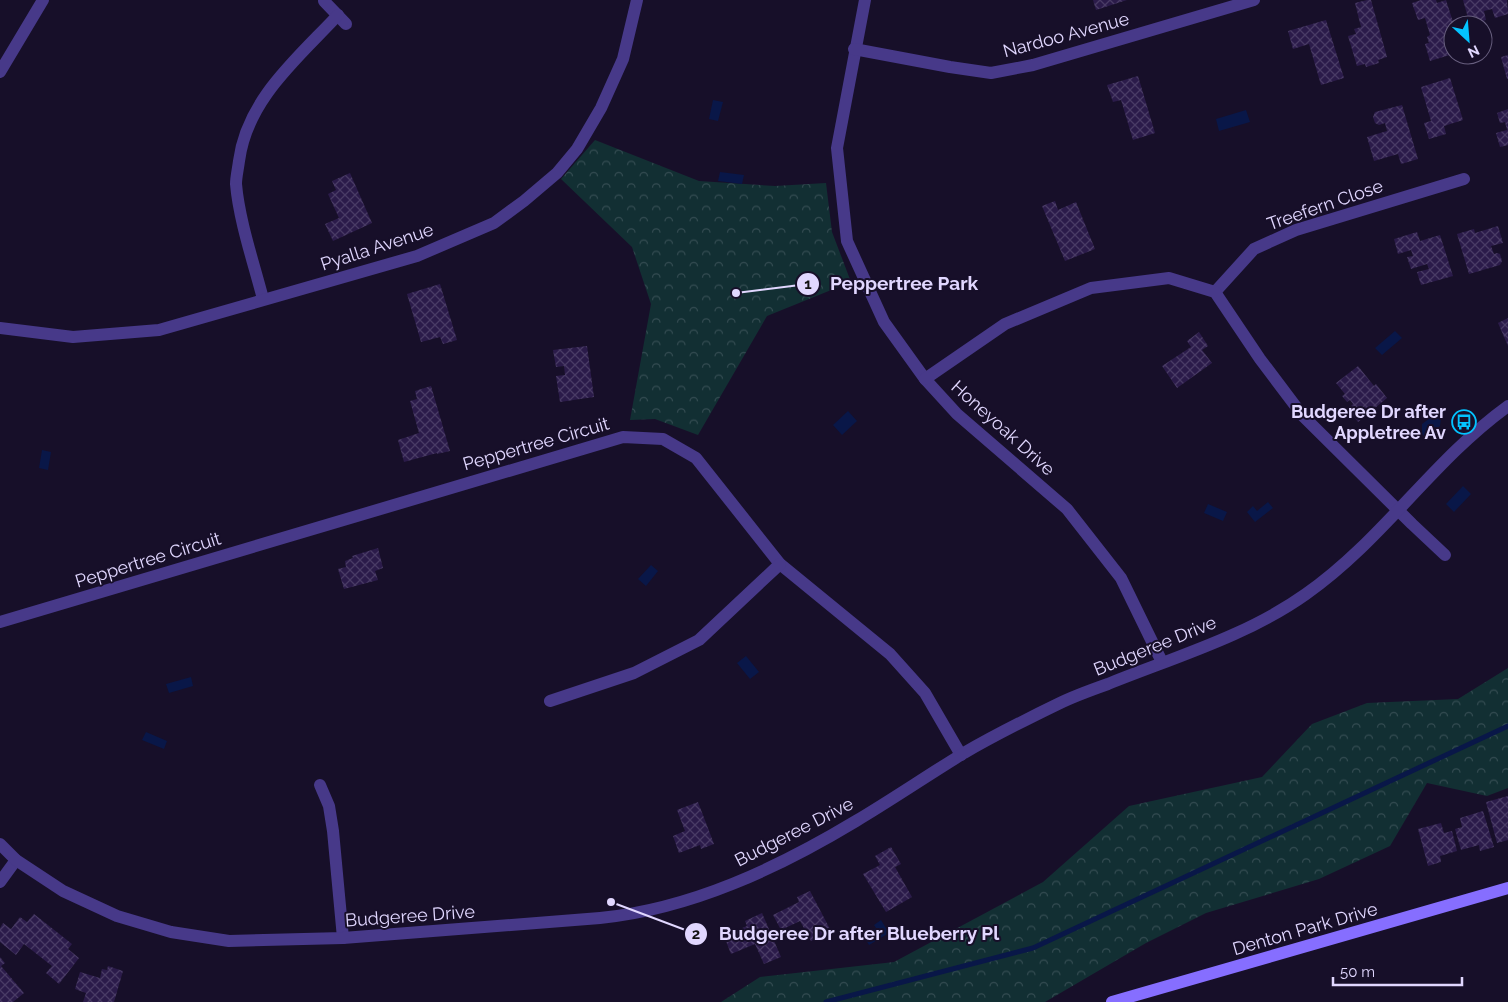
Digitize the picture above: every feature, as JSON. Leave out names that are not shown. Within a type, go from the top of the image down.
[{"type":"main road","name":"Denton Park Drive","points":[[1112,1002],[1508,888]]},
{"type":"street","points":[[0,72],[43,0]]},
{"type":"street","name":"Pyalla Avenue","points":[[0,328],[73,337],[159,330],[417,256],[494,223],[557,173],[578,149],[601,108],[623,59],[637,0]]},
{"type":"street","name":"Honeyoak Drive","points":[[865,0],[854,49],[837,148],[847,241],[884,322],[925,379],[956,414],[1067,509],[1121,578],[1162,662]]},
{"type":"street","name":"Nardoo Avenue","points":[[854,49],[991,73],[1033,65],[1254,0]]},
{"type":"street","points":[[263,299],[239,204],[236,182],[240,152],[250,120],[268,90],[342,20],[324,1]]},
{"type":"street","name":"Treefern Close","points":[[1215,292],[1254,249],[1296,230],[1464,179]]},
{"type":"street","points":[[925,379],[1005,324],[1091,288],[1169,278],[1215,292],[1260,359],[1303,416],[1445,555]]},
{"type":"street","name":"Budgeree Drive","points":[[0,844],[16,860],[72,896],[116,916],[171,932],[229,941],[342,938],[608,917],[670,904],[708,893],[776,865],[856,821],[961,755],[1062,702],[1223,639],[1265,619],[1305,595],[1366,544],[1461,444],[1508,406]]},
{"type":"street","name":"Peppertree Circuit","points":[[0,622],[623,437],[663,439],[696,458],[780,564],[890,654],[925,692],[961,755]]},
{"type":"street","points":[[550,701],[634,673],[699,640],[780,564]]},
{"type":"street","points":[[320,785],[328,806],[333,831],[342,938]]},
{"type":"street","points":[[0,882],[16,860]]},
{"type":"green space","points":[[595,140],[699,181],[775,186],[826,183],[832,232],[851,282],[767,316],[698,435],[655,419],[630,420],[651,304],[632,247],[561,179]]},
{"type":"green space","points":[[1508,668],[1508,788],[1487,796],[1427,783],[1390,846],[1319,879],[1206,913],[1146,943],[1045,1002],[721,1002],[760,977],[894,962],[1043,882],[1129,806],[1262,777],[1312,724],[1367,703],[1458,699]]},
{"type":"shaded area","points":[[713,100],[723,102],[718,121],[709,119]]},
{"type":"shaded area","points":[[1246,110],[1250,122],[1219,131],[1216,119]]},
{"type":"shaded area","points":[[720,172],[744,175],[742,184],[718,181]]},
{"type":"shaded area","points":[[1395,331],[1402,338],[1382,355],[1375,348]]},
{"type":"shaded area","points":[[848,411],[857,421],[842,435],[833,425]]},
{"type":"shaded area","points":[[1437,413],[1441,418],[1440,426],[1426,438],[1422,434],[1422,424]]},
{"type":"shaded area","points":[[42,450],[51,452],[48,470],[39,468]]},
{"type":"shaded area","points":[[1463,486],[1471,494],[1454,512],[1446,504]]},
{"type":"shaded area","points":[[1268,502],[1273,508],[1255,522],[1247,512],[1253,506],[1257,511]]},
{"type":"shaded area","points":[[1208,504],[1227,512],[1223,521],[1204,513]]},
{"type":"shaded area","points":[[651,565],[658,571],[646,586],[638,579]]},
{"type":"shaded area","points":[[746,656],[759,672],[750,679],[737,663]]},
{"type":"shaded area","points":[[191,677],[193,686],[169,693],[166,684]]},
{"type":"shaded area","points":[[146,732],[167,741],[164,749],[142,740]]},
{"type":"shaded area","points":[[881,920],[889,933],[869,945],[863,935],[876,928],[874,925]]},
{"type":"building","points":[[1093,0],[1127,0],[1096,10]]},
{"type":"building","points":[[1371,0],[1387,57],[1378,60],[1379,63],[1366,67],[1365,64],[1357,66],[1348,36],[1356,34],[1354,29],[1361,27],[1355,3]]},
{"type":"building","points":[[1421,0],[1436,0],[1437,3],[1446,0],[1451,15],[1443,15],[1443,57],[1430,61],[1425,44],[1429,43],[1427,37],[1430,35],[1425,18],[1418,20],[1412,3]]},
{"type":"building","points":[[1463,0],[1507,0],[1508,14],[1495,18],[1492,9],[1484,11],[1485,15],[1467,15]]},
{"type":"building","points":[[1326,20],[1344,78],[1321,85],[1309,44],[1293,49],[1288,31]]},
{"type":"building","points":[[1508,55],[1508,79],[1507,79],[1501,57]]},
{"type":"building","points":[[1138,76],[1155,133],[1133,140],[1121,100],[1113,102],[1107,85]]},
{"type":"building","points":[[1450,78],[1463,120],[1444,126],[1446,134],[1429,139],[1424,123],[1431,121],[1421,87]]},
{"type":"building","points":[[1402,105],[1418,159],[1401,164],[1398,154],[1374,161],[1367,137],[1387,131],[1385,123],[1379,125],[1375,123],[1373,117],[1375,112]]},
{"type":"building","points":[[1508,109],[1508,145],[1500,147],[1496,133],[1507,130],[1505,122],[1500,123],[1497,113]]},
{"type":"building","points":[[350,173],[372,223],[333,241],[325,224],[339,218],[328,194],[336,190],[332,181]]},
{"type":"building","points":[[1055,201],[1058,210],[1076,202],[1095,249],[1065,261],[1042,206]]},
{"type":"building","points":[[1498,226],[1503,243],[1491,246],[1494,254],[1500,254],[1502,261],[1500,265],[1469,274],[1457,234],[1474,229],[1475,233]]},
{"type":"building","points":[[1417,232],[1420,241],[1440,235],[1453,276],[1421,285],[1417,272],[1429,269],[1427,264],[1411,269],[1407,257],[1413,256],[1411,250],[1398,254],[1394,239]]},
{"type":"building","points":[[440,284],[457,340],[443,344],[440,337],[421,342],[407,294]]},
{"type":"building","points":[[1508,318],[1508,346],[1498,323]]},
{"type":"building","points":[[1199,332],[1208,346],[1202,350],[1212,363],[1177,388],[1162,366],[1191,347],[1187,341]]},
{"type":"building","points":[[587,346],[594,397],[560,402],[556,376],[565,375],[564,366],[556,367],[553,350]]},
{"type":"building","points":[[1358,366],[1374,386],[1376,384],[1387,398],[1358,422],[1348,409],[1353,404],[1350,400],[1347,402],[1342,396],[1345,394],[1336,383]]},
{"type":"building","points":[[431,386],[450,451],[404,462],[398,440],[419,433],[410,401],[417,399],[415,391]]},
{"type":"building","points":[[378,548],[383,568],[375,571],[378,580],[344,589],[338,569],[346,567],[345,561],[353,558],[352,556]]},
{"type":"building","points":[[1508,796],[1508,840],[1497,843],[1486,802]]},
{"type":"building","points":[[698,802],[714,844],[701,849],[700,845],[679,853],[673,836],[685,831],[677,810]]},
{"type":"building","points":[[1483,811],[1494,847],[1480,851],[1479,845],[1461,850],[1455,829],[1462,827],[1460,818]]},
{"type":"building","points":[[1441,823],[1444,833],[1452,831],[1457,851],[1440,856],[1441,862],[1428,866],[1418,829]]},
{"type":"building","points":[[891,847],[901,864],[895,867],[912,897],[886,912],[863,874],[880,865],[875,856]]},
{"type":"building","points":[[810,891],[831,931],[811,941],[800,921],[781,930],[773,915],[799,902],[797,897]]},
{"type":"building","points":[[762,913],[781,957],[764,964],[755,944],[731,954],[724,936],[747,926],[745,921]]},
{"type":"building","points":[[34,914],[72,944],[68,949],[79,958],[59,984],[46,973],[52,966],[24,944],[16,955],[0,942],[0,928],[3,923],[11,929],[20,917],[27,922]]},
{"type":"building","points":[[0,957],[5,963],[1,966],[24,993],[13,1002],[0,1002]]},
{"type":"building","points":[[108,966],[123,971],[114,1002],[83,1002],[86,993],[75,989],[80,972],[100,978],[102,969],[107,970]]},
{"type":"waterway","points":[[826,1002],[1033,948],[1508,726]]},
{"type":"place","name":"Peppertree Park","points":[[736,293]]},
{"type":"place","name":"Budgeree Dr after Appletree Av","points":[[1464,422]]},
{"type":"place","name":"Budgeree Dr after Blueberry Pl","points":[[611,902]]}]
